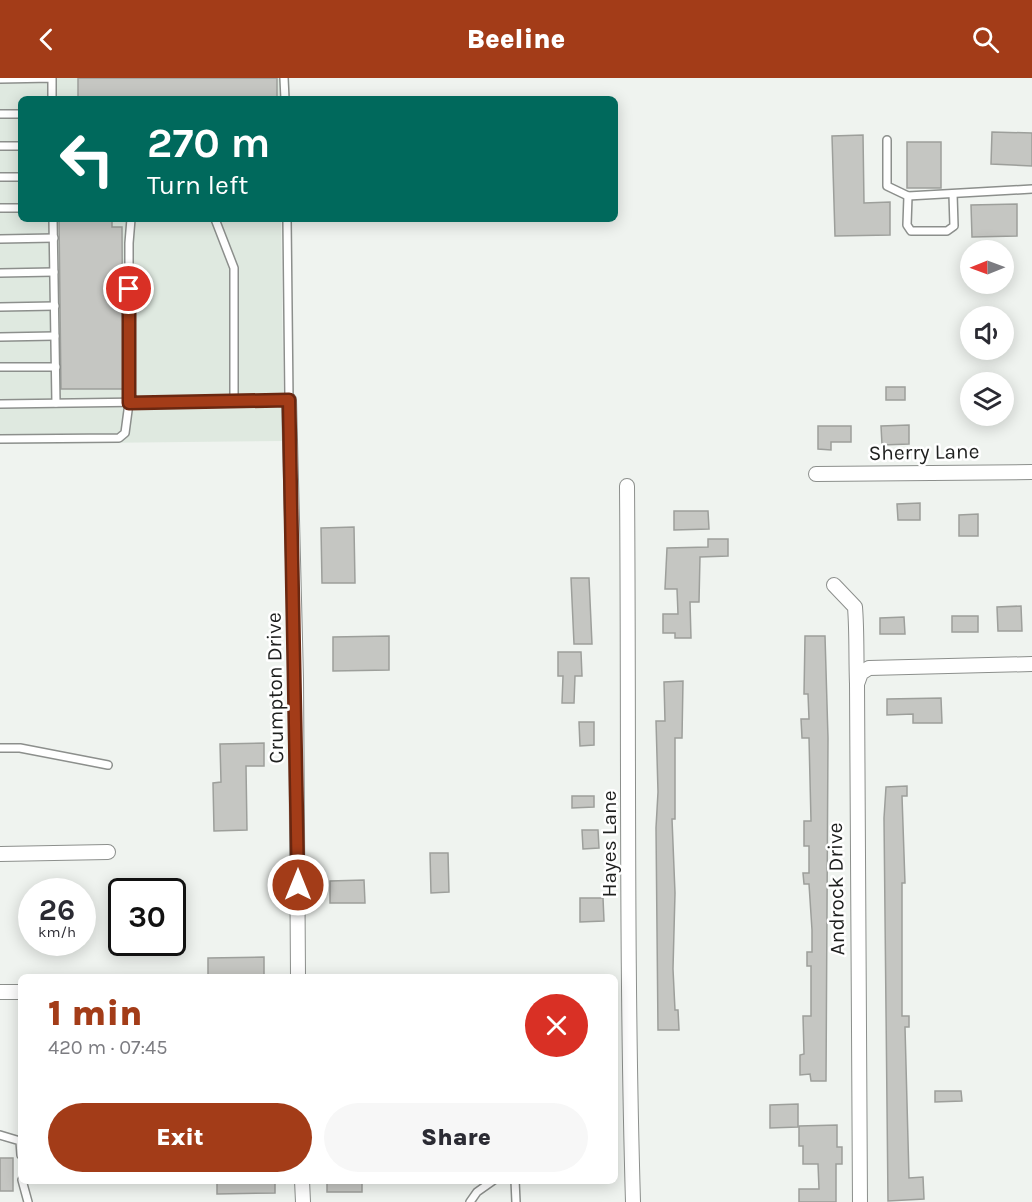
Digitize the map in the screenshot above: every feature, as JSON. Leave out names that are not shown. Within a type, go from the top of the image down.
[{"type":"street","name":"Crumpton Drive","points":[[289,400],[296,680],[298,974]]},
{"type":"street","name":"Sherry Lane","points":[[816,474],[1032,472]]},
{"type":"street","name":"Hayes Lane","points":[[627,486],[630,891],[628,1047],[633,1202]]},
{"type":"street","name":"Androck Drive","points":[[834,585],[855,607],[860,1202]]},
{"type":"street","points":[[857,684],[861,673],[870,668],[1032,664]]},
{"type":"street","points":[[0,854],[108,852]]},
{"type":"street","points":[[0,992],[18,992]]},
{"type":"street","points":[[302,1184],[303,1202]]},
{"type":"lane","points":[[0,79],[52,78],[52,96]]},
{"type":"lane","points":[[284,78],[285,96]]},
{"type":"lane","points":[[0,114],[18,114]]},
{"type":"lane","points":[[887,140],[887,186],[908,196],[1032,189]]},
{"type":"lane","points":[[0,146],[18,146]]},
{"type":"lane","points":[[0,177],[18,177]]},
{"type":"lane","points":[[908,196],[907,225],[911,231],[947,231],[954,226],[953,194]]},
{"type":"lane","points":[[0,208],[18,208]]},
{"type":"lane","points":[[53,222],[56,403]]},
{"type":"lane","points":[[0,439],[119,438],[125,433],[129,403],[131,222]]},
{"type":"lane","points":[[216,222],[234,268],[234,401]]},
{"type":"lane","points":[[0,404],[289,400],[286,222]]},
{"type":"lane","points":[[0,239],[54,238]]},
{"type":"lane","points":[[0,273],[54,272]]},
{"type":"lane","points":[[0,307],[55,306]]},
{"type":"lane","points":[[0,337],[55,336]]},
{"type":"lane","points":[[0,368],[56,367]]},
{"type":"lane","points":[[0,748],[20,748],[108,765]]},
{"type":"lane","points":[[0,1135],[18,1140]]},
{"type":"lane","points":[[23,1184],[27,1202]]},
{"type":"lane","points":[[470,1202],[477,1192],[488,1184]]},
{"type":"lane","points":[[515,1184],[516,1202]]},
{"type":"shaded area","points":[[0,78],[280,78],[280,96],[18,96],[18,222],[281,222],[284,441],[0,444]]},
{"type":"building","points":[[78,78],[277,78],[277,96],[78,96]]},
{"type":"building","points":[[992,132],[1032,133],[1032,166],[991,164]]},
{"type":"building","points":[[863,135],[864,203],[890,202],[890,235],[835,236],[832,136]]},
{"type":"building","points":[[907,142],[941,142],[941,188],[907,188]]},
{"type":"building","points":[[1017,204],[1017,236],[972,237],[971,205]]},
{"type":"building","points":[[59,222],[112,222],[112,227],[122,227],[123,389],[61,389]]},
{"type":"building","points":[[886,387],[905,387],[905,400],[886,400]]},
{"type":"building","points":[[909,425],[909,444],[882,445],[881,426]]},
{"type":"building","points":[[818,426],[851,426],[851,442],[831,442],[831,450],[818,449]]},
{"type":"building","points":[[920,503],[920,520],[898,520],[897,504]]},
{"type":"building","points":[[674,511],[708,511],[709,529],[674,530]]},
{"type":"building","points":[[978,514],[978,536],[959,536],[959,515]]},
{"type":"building","points":[[354,527],[355,583],[322,583],[321,528]]},
{"type":"building","points":[[708,539],[728,539],[728,556],[700,557],[699,602],[690,602],[691,638],[675,638],[675,633],[663,633],[663,614],[678,614],[677,589],[665,589],[667,548],[708,547]]},
{"type":"building","points":[[571,578],[589,578],[592,644],[574,644]]},
{"type":"building","points":[[1021,606],[1022,631],[998,631],[997,607]]},
{"type":"building","points":[[952,616],[978,616],[978,632],[952,632]]},
{"type":"building","points":[[904,617],[905,634],[880,634],[880,618]]},
{"type":"building","points":[[389,636],[389,670],[333,671],[333,637]]},
{"type":"building","points":[[805,636],[825,636],[828,738],[826,1081],[811,1081],[810,1074],[800,1075],[800,1055],[804,1054],[803,1016],[811,1016],[811,966],[807,966],[807,952],[812,952],[809,884],[804,884],[803,873],[809,873],[809,846],[804,846],[804,821],[811,821],[809,738],[802,738],[801,719],[809,719],[808,694],[804,694]]},
{"type":"building","points":[[558,652],[581,652],[582,676],[575,676],[574,703],[562,703],[563,676],[558,676]]},
{"type":"building","points":[[683,681],[682,738],[675,738],[675,819],[672,819],[675,893],[673,969],[675,1010],[678,1010],[679,1030],[658,1030],[656,721],[665,721],[664,682]]},
{"type":"building","points":[[941,698],[942,723],[913,723],[913,714],[887,715],[887,699]]},
{"type":"building","points":[[579,722],[594,722],[594,745],[580,746]]},
{"type":"building","points":[[264,743],[264,766],[246,766],[247,830],[214,831],[213,783],[221,782],[220,744]]},
{"type":"building","points":[[907,786],[907,796],[902,796],[905,883],[902,883],[902,1016],[909,1016],[909,1027],[905,1027],[909,1178],[923,1177],[924,1199],[888,1201],[884,818],[886,787]]},
{"type":"building","points":[[572,796],[594,796],[594,807],[572,808]]},
{"type":"building","points":[[582,830],[598,830],[599,848],[583,849]]},
{"type":"building","points":[[430,853],[448,853],[449,892],[431,893]]},
{"type":"building","points":[[364,880],[365,903],[330,903],[330,881]]},
{"type":"building","points":[[580,898],[603,898],[604,921],[580,922]]},
{"type":"building","points":[[264,957],[264,974],[208,974],[208,958]]},
{"type":"building","points":[[935,1091],[961,1091],[962,1101],[935,1102]]},
{"type":"building","points":[[798,1104],[798,1127],[770,1128],[770,1105]]},
{"type":"building","points":[[837,1125],[837,1147],[842,1147],[842,1164],[836,1164],[836,1202],[799,1202],[799,1189],[819,1189],[818,1164],[803,1164],[803,1146],[799,1146],[799,1126]]},
{"type":"building","points":[[0,1158],[13,1158],[13,1191],[0,1191]]},
{"type":"building","points":[[217,1184],[275,1184],[275,1193],[217,1194]]},
{"type":"building","points":[[327,1184],[362,1184],[362,1192],[327,1192]]},
{"type":"route","points":[[129,289],[129,403],[289,400],[296,680],[298,885]]}]
